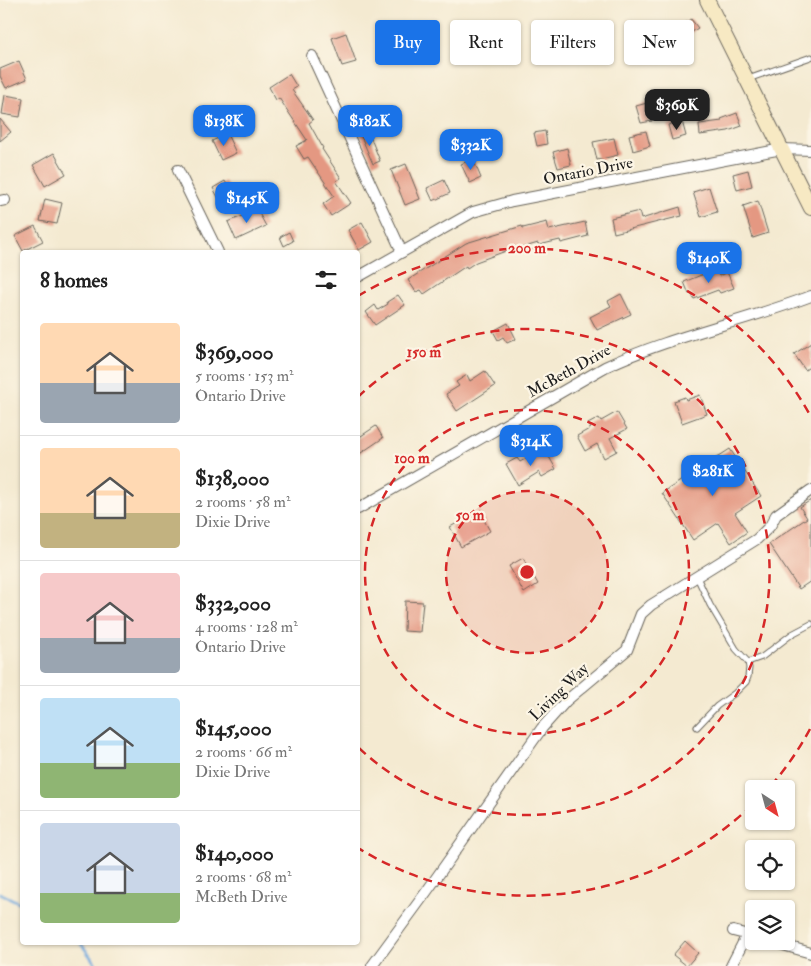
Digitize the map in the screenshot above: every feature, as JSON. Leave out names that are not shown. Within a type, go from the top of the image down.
[{"type":"street","points":[[707,0],[811,208]]},
{"type":"street","points":[[312,56],[402,252]]},
{"type":"street","name":"Ontario Drive","points":[[360,276],[473,212],[512,201],[782,149],[811,150]]},
{"type":"street","points":[[178,170],[217,250]]},
{"type":"street","name":"McBeth Drive","points":[[360,508],[605,367],[634,354],[781,308],[811,296]]},
{"type":"street","name":"Living Way","points":[[372,966],[542,728],[566,701],[627,650],[641,614],[651,605],[757,539],[770,526],[776,516],[811,490]]},
{"type":"street","points":[[733,931],[745,935]]},
{"type":"street","points":[[731,966],[745,944]]},
{"type":"street","points":[[795,948],[811,953]]},
{"type":"lane","points":[[748,79],[811,57]]},
{"type":"lane","points":[[697,577],[710,606],[736,649],[748,662],[749,673],[746,682],[717,706],[697,727]]},
{"type":"lane","points":[[748,662],[762,656],[792,634],[811,624]]},
{"type":"building","points":[[346,33],[356,62],[342,66],[332,38]]},
{"type":"building","points":[[19,61],[27,79],[6,88],[0,76],[0,69]]},
{"type":"building","points":[[289,74],[297,87],[292,90],[313,120],[309,123],[322,149],[341,178],[336,181],[351,203],[331,216],[323,204],[334,196],[308,157],[304,159],[296,146],[307,140],[279,98],[276,100],[269,87]]},
{"type":"building","points":[[5,95],[23,98],[20,117],[2,114]]},
{"type":"building","points":[[647,103],[652,121],[641,123],[636,106]]},
{"type":"building","points":[[737,113],[742,126],[728,131],[700,135],[699,124],[722,121],[721,119]]},
{"type":"building","points":[[0,119],[11,132],[0,141]]},
{"type":"building","points":[[682,121],[686,136],[672,140],[668,125]]},
{"type":"building","points":[[368,131],[380,161],[373,164],[360,134]]},
{"type":"building","points":[[545,131],[547,144],[537,146],[534,133]]},
{"type":"building","points":[[646,131],[650,146],[633,151],[629,135]]},
{"type":"building","points":[[227,134],[236,153],[221,160],[212,141]]},
{"type":"building","points":[[614,138],[618,155],[597,160],[593,142]]},
{"type":"building","points":[[567,148],[571,165],[558,168],[553,152]]},
{"type":"building","points":[[54,153],[66,174],[45,186],[33,165]]},
{"type":"building","points":[[473,159],[481,178],[470,183],[461,164]]},
{"type":"building","points":[[406,164],[420,199],[405,205],[391,170]]},
{"type":"building","points":[[748,170],[752,186],[737,190],[733,174]]},
{"type":"building","points":[[444,180],[450,193],[433,201],[427,188]]},
{"type":"building","points":[[225,181],[236,201],[224,208],[213,188]]},
{"type":"building","points":[[709,187],[717,212],[701,217],[693,192]]},
{"type":"building","points":[[45,199],[62,203],[57,224],[40,221]]},
{"type":"building","points":[[758,201],[768,233],[753,238],[743,206]]},
{"type":"building","points":[[255,206],[266,226],[236,240],[228,222],[248,214],[246,210]]},
{"type":"building","points":[[680,207],[682,216],[614,233],[611,218],[639,211],[641,219]]},
{"type":"building","points":[[362,222],[373,242],[359,250],[348,230]]},
{"type":"building","points":[[547,222],[549,230],[585,222],[588,236],[561,243],[560,240],[539,245],[538,243],[515,250],[514,248],[476,262],[467,268],[466,266],[424,294],[421,290],[416,292],[408,280],[466,243],[522,226],[523,228]]},
{"type":"building","points":[[35,226],[43,241],[22,250],[15,236]]},
{"type":"building","points":[[289,232],[293,241],[284,246],[280,237]]},
{"type":"building","points":[[716,269],[719,276],[727,272],[734,288],[720,293],[718,290],[694,299],[691,293],[689,294],[684,282]]},
{"type":"building","points":[[621,294],[631,314],[597,330],[590,317],[611,306],[608,301]]},
{"type":"building","points":[[398,295],[405,305],[375,325],[366,312],[375,305],[378,310]]},
{"type":"building","points":[[508,323],[516,339],[507,343],[503,337],[498,340],[493,331]]},
{"type":"building","points":[[811,343],[811,366],[805,370],[794,354]]},
{"type":"building","points":[[485,371],[495,386],[457,411],[446,394],[459,386],[456,382],[467,375],[470,381]]},
{"type":"building","points":[[700,395],[707,414],[682,423],[674,401],[685,397],[686,400]]},
{"type":"building","points":[[617,412],[627,429],[610,438],[617,451],[604,458],[597,444],[585,451],[577,436],[591,428],[588,424],[599,418],[601,421]]},
{"type":"building","points":[[376,426],[383,438],[360,454],[360,437]]},
{"type":"building","points":[[544,448],[556,469],[542,477],[539,472],[518,485],[506,464],[517,458],[520,462]]},
{"type":"building","points":[[730,449],[761,496],[735,513],[747,532],[731,543],[718,523],[693,540],[662,493]]},
{"type":"building","points":[[811,500],[811,581],[799,589],[769,544],[807,518],[800,507]]},
{"type":"building","points":[[479,511],[490,531],[461,547],[450,527]]},
{"type":"building","points":[[523,558],[538,584],[524,593],[509,566]]},
{"type":"building","points":[[405,601],[423,602],[420,632],[404,631]]},
{"type":"building","points":[[685,941],[698,953],[687,966],[673,955]]},
{"type":"waterway","points":[[0,893],[20,903]]},
{"type":"waterway","points":[[82,945],[97,966]]}]
